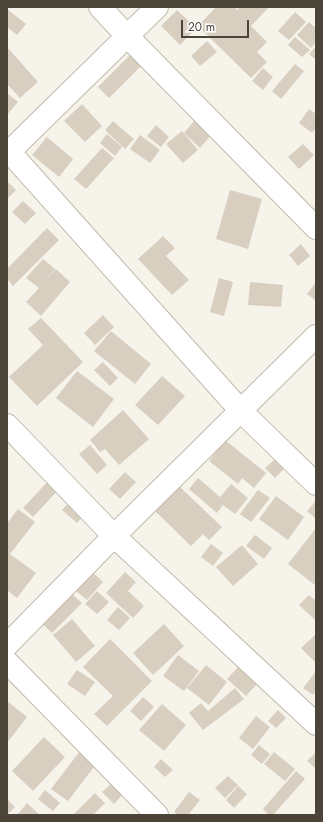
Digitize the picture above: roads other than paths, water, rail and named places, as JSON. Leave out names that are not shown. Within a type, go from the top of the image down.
[{"type":"street","points":[[100,7],[316,228]]},
{"type":"street","points":[[157,7],[8,152],[241,411],[316,484]]},
{"type":"street","points":[[7,645],[114,536],[316,336]]},
{"type":"street","points":[[7,425],[114,536],[316,724]]},
{"type":"street","points":[[7,662],[157,815]]}]
